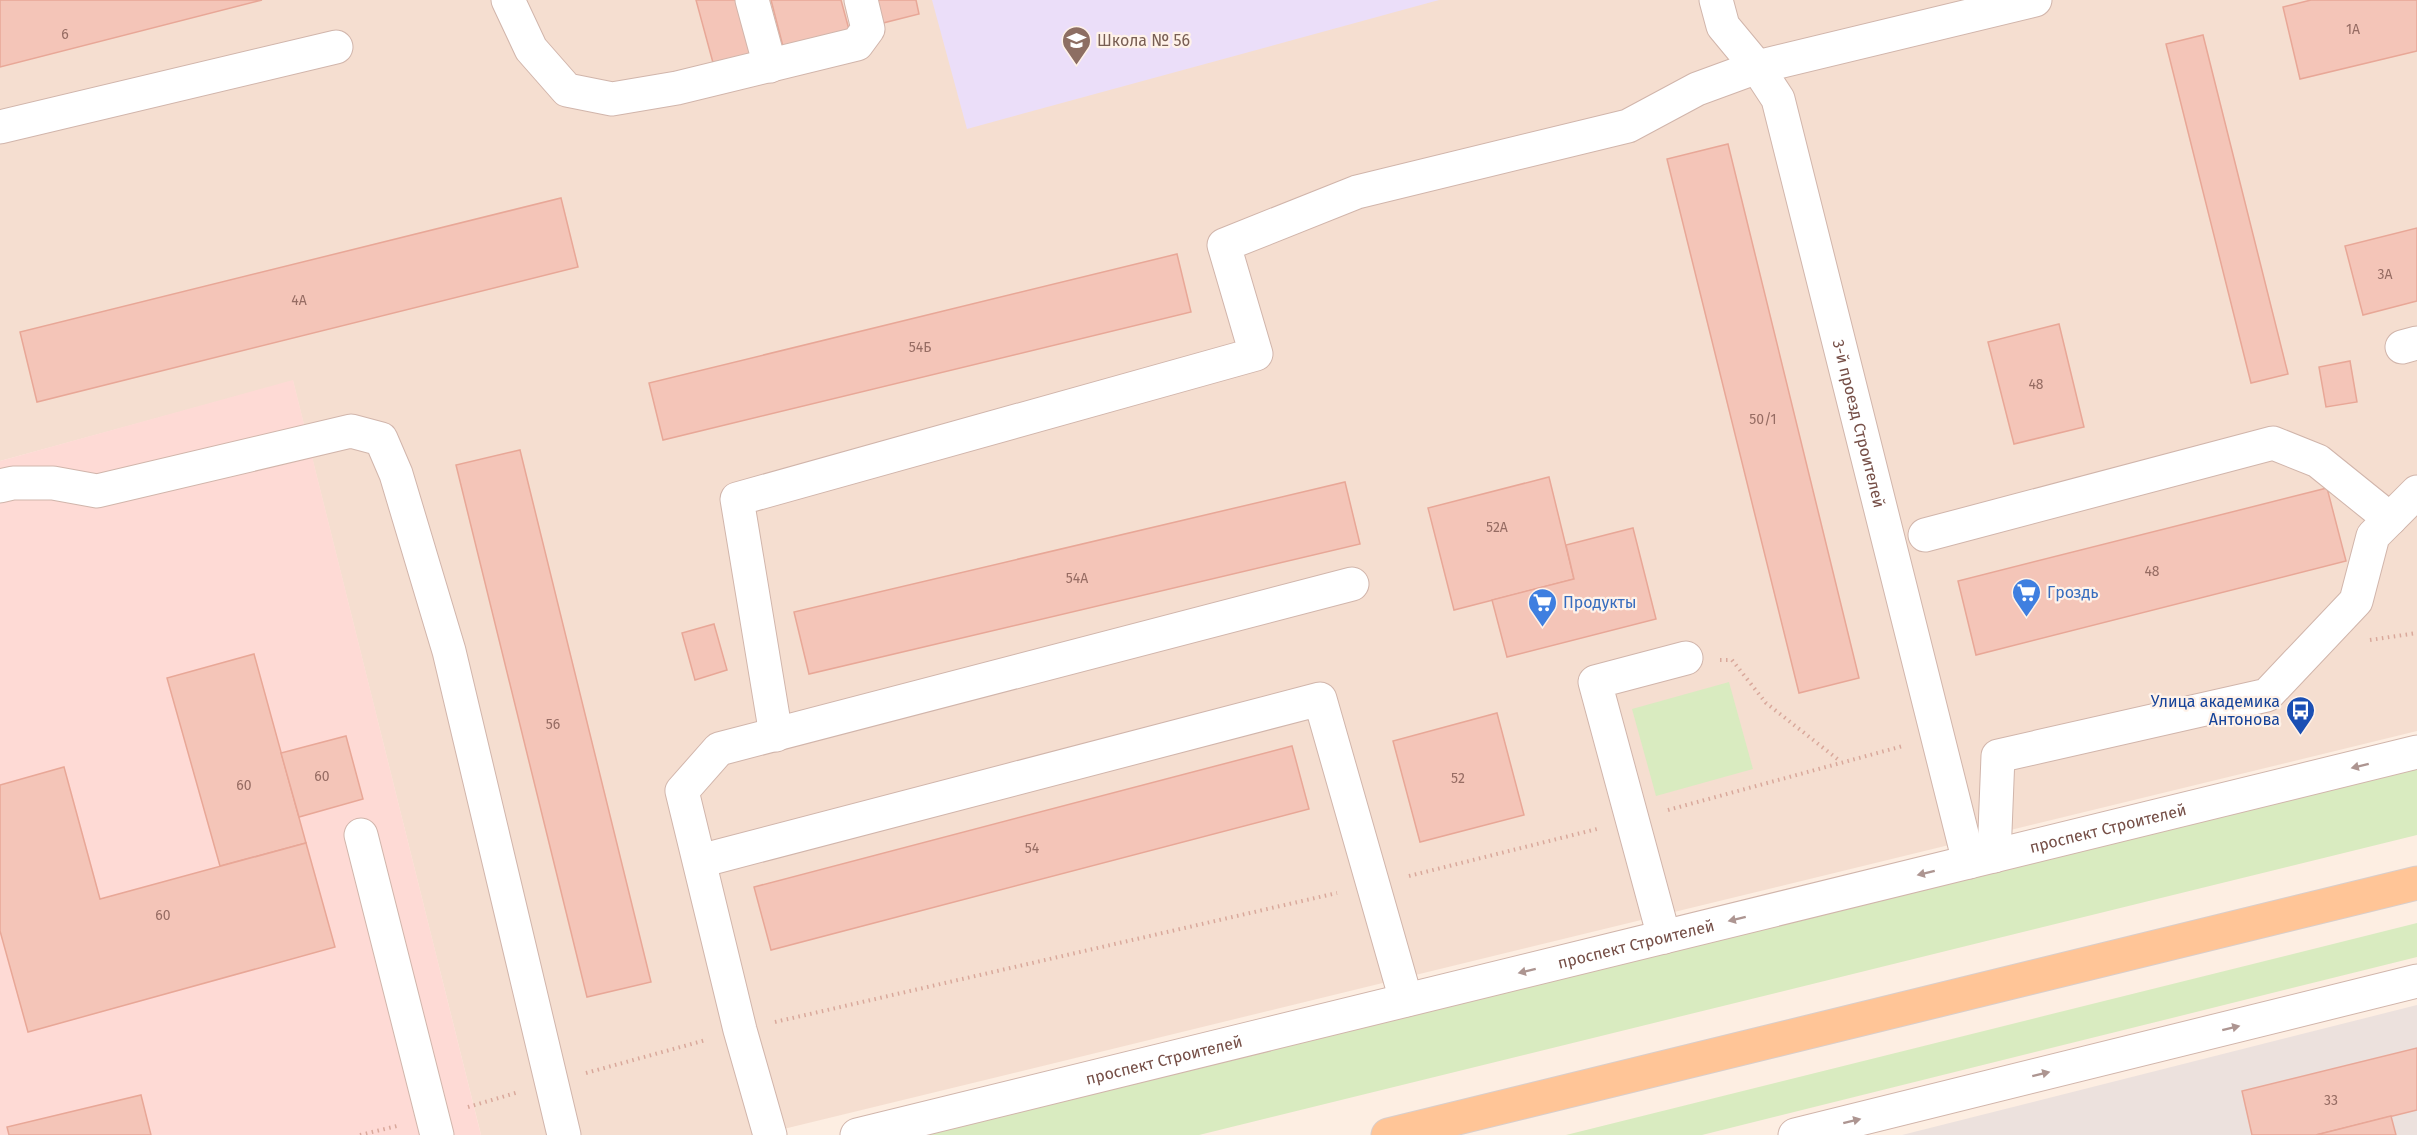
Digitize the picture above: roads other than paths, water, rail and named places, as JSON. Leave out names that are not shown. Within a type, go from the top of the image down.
[{"type":"main road","points":[[1388,1135],[2417,883]]},
{"type":"street","points":[[508,0],[531,49],[567,90],[612,99],[678,88],[857,44],[868,29],[861,0]]},
{"type":"street","points":[[752,0],[770,66]]},
{"type":"street","name":"3-й проезд Строителей","points":[[1716,0],[1723,26],[1758,67],[1778,99],[1982,859]]},
{"type":"street","points":[[776,735],[737,499],[1256,354],[1224,245],[1357,192],[1628,126],[1697,89],[1758,67],[2035,0]]},
{"type":"street","points":[[0,127],[336,47]]},
{"type":"street","points":[[0,486],[13,483],[53,483],[97,491],[351,431],[381,439],[396,474],[448,651],[564,1135]]},
{"type":"street","points":[[1925,535],[2273,442],[2318,461],[2390,519]]},
{"type":"street","points":[[1982,859],[1998,756],[2267,695],[2356,601],[2373,536],[2417,492]]},
{"type":"street","points":[[770,1135],[740,1030],[682,791],[719,750],[1352,584]]},
{"type":"street","points":[[1664,937],[1595,682],[1686,658]]},
{"type":"street","points":[[700,861],[1320,699],[1406,1000]]},
{"type":"street","name":"проспект Строителей","points":[[857,1135],[2417,752]]},
{"type":"street","points":[[362,835],[437,1135]]},
{"type":"street","points":[[1795,1135],[2417,981]]},
{"type":"place","name":"Школа № 56","points":[[1076,66]]},
{"type":"place","name":"Гроздь","points":[[2026,618]]},
{"type":"place","name":"Продукты","points":[[1542,628]]},
{"type":"place","name":"Улица академика Антонова","points":[[2301,736]]}]
